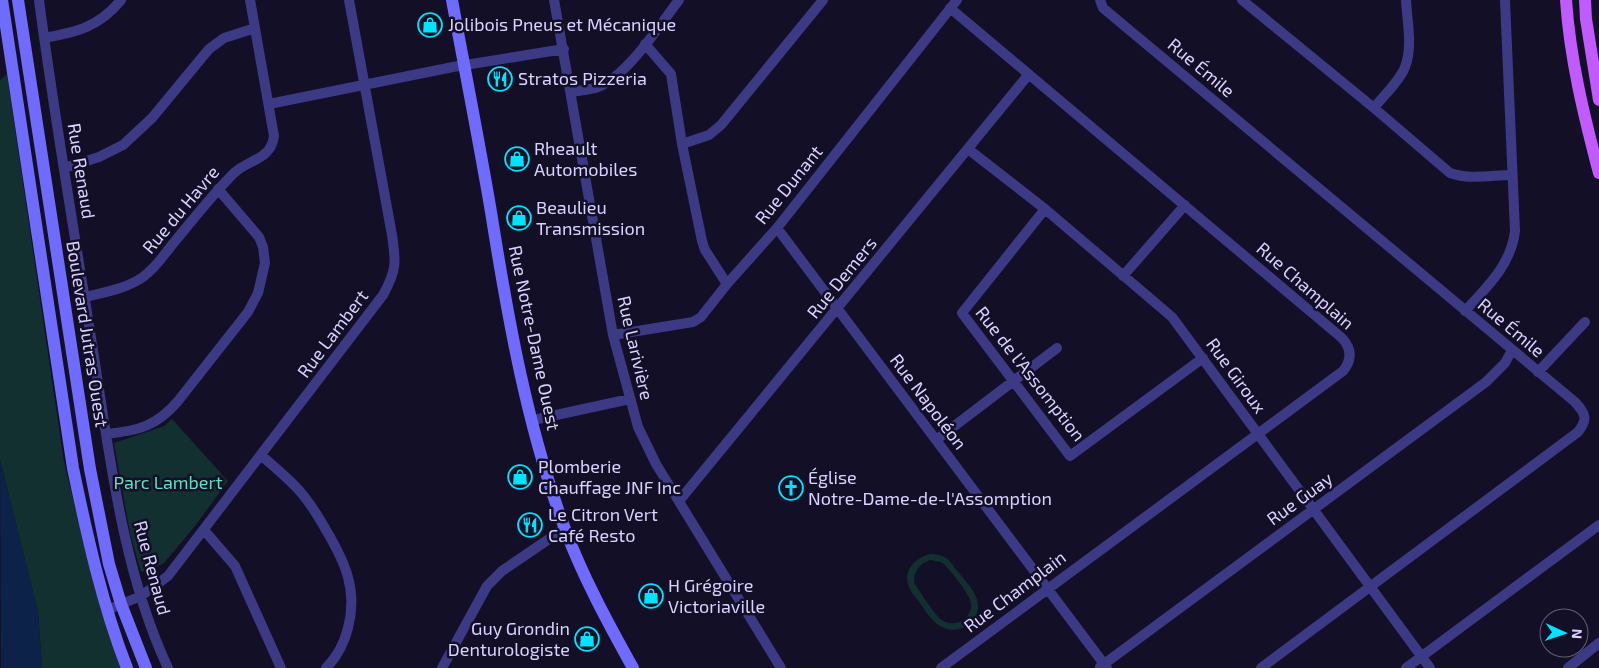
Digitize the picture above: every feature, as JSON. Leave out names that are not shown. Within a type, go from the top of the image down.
[{"type":"main road","name":"Boulevard Jutras Ouest","points":[[2,0],[71,459],[86,530],[107,610],[127,668]]},
{"type":"main road","name":"Boulevard Jutras Ouest","points":[[18,0],[90,469],[109,564],[146,668]]},
{"type":"main road","name":"Rue Notre-Dame Ouest","points":[[452,0],[465,64],[496,246],[520,372],[532,420],[565,528],[592,592],[633,668]]},
{"type":"main road","points":[[1566,0],[1568,29],[1583,109],[1599,173]]},
{"type":"main road","points":[[1585,0],[1586,19],[1599,100]]},
{"type":"street","name":"Rue Renaud","points":[[39,0],[106,434],[124,532],[141,596],[168,668]]},
{"type":"street","points":[[44,38],[69,33],[93,24],[104,18],[122,0]]},
{"type":"street","name":"Rue du Havre","points":[[85,297],[128,286],[149,272],[163,258],[218,189],[238,170],[266,154],[273,144],[274,136],[269,104],[250,0]]},
{"type":"street","name":"Rue Lambert","points":[[107,610],[141,596],[168,576],[383,295],[394,273],[392,235],[349,0]]},
{"type":"street","name":"Rue Larivière","points":[[554,0],[572,92],[613,335],[638,427],[647,449],[780,668]]},
{"type":"street","points":[[572,92],[599,86],[617,76],[630,63],[679,0]]},
{"type":"street","points":[[682,144],[709,135],[721,125],[823,0]]},
{"type":"street","name":"Rue Émile","points":[[1100,0],[1103,8],[1538,372],[1582,410],[1584,416],[1584,424],[1578,432],[1261,668]]},
{"type":"street","points":[[1242,0],[1450,173],[1456,176],[1512,175]]},
{"type":"street","points":[[1374,108],[1402,74],[1405,66],[1408,46],[1406,0]]},
{"type":"street","points":[[1466,312],[1500,271],[1514,245],[1515,231],[1505,0]]},
{"type":"street","name":"Rue Champlain","points":[[940,668],[1343,371],[1350,359],[1349,347],[1342,338],[1029,74],[953,4]]},
{"type":"street","name":"Rue Dunant","points":[[613,335],[694,322],[701,317],[727,284],[777,228],[953,4]]},
{"type":"street","points":[[64,168],[99,157],[124,145],[152,118],[209,49],[224,38],[255,28]]},
{"type":"street","points":[[644,44],[671,74],[682,144],[702,241],[727,284]]},
{"type":"street","points":[[269,104],[465,64],[564,49]]},
{"type":"street","name":"Rue Demers","points":[[679,501],[1029,74]]},
{"type":"street","name":"Rue Giroux","points":[[968,149],[1045,209],[1172,318],[1430,668]]},
{"type":"street","points":[[106,434],[139,430],[164,416],[184,394],[254,303],[265,263],[263,247],[254,229],[218,189]]},
{"type":"street","points":[[1123,276],[1185,205]]},
{"type":"street","name":"Rue de l'Assomption","points":[[1045,209],[962,313],[1070,456],[1203,358]]},
{"type":"street","name":"Rue Napoléon","points":[[777,228],[1048,589],[1104,667]]},
{"type":"street","points":[[1538,372],[1585,322]]},
{"type":"street","points":[[936,440],[1057,348]]},
{"type":"street","name":"Rue Guay","points":[[1104,667],[1486,382],[1506,363],[1512,350]]},
{"type":"street","points":[[532,420],[630,399]]},
{"type":"street","points":[[261,455],[296,486],[314,508],[336,547],[350,581],[352,609],[346,637],[340,653],[326,668]]},
{"type":"street","points":[[1406,668],[1599,525]]},
{"type":"street","points":[[442,668],[487,586],[502,570],[565,528]]},
{"type":"street","points":[[204,530],[235,566],[281,668]]},
{"type":"street","points":[[1568,668],[1599,643]]},
{"type":"green space","points":[[7,74],[64,462],[100,607],[122,668],[42,668],[38,612],[0,460],[0,80]]},
{"type":"green space","name":"Parc Lambert","points":[[172,419],[228,481],[195,526],[164,563],[141,572],[130,533],[114,443],[164,426]]},
{"type":"green space","points":[[937,554],[948,559],[975,594],[978,606],[977,612],[973,620],[966,627],[953,630],[940,626],[930,617],[910,589],[907,581],[909,570],[916,561],[925,556]],"holes":[[[930,560],[941,562],[958,581],[970,599],[971,609],[969,614],[961,621],[950,623],[939,618],[914,583],[918,568]]]},
{"type":"water","points":[[0,460],[38,612],[42,668],[1,668]]},
{"type":"place","name":"Jolibois Pneus et Mécanique","points":[[430,25]]},
{"type":"place","name":"Stratos Pizzeria","points":[[500,79]]},
{"type":"place","name":"Rheault Automobiles","points":[[517,159]]},
{"type":"place","name":"Beaulieu Transmission","points":[[519,218]]},
{"type":"place","name":"Plomberie Chauffage JNF Inc","points":[[520,477]]},
{"type":"place","name":"Église Notre-Dame-de-l'Assomption","points":[[791,488]]},
{"type":"place","name":"Le Citron Vert Café Resto","points":[[530,525]]},
{"type":"place","name":"H Grégoire Victoriaville","points":[[651,596]]},
{"type":"place","name":"Guy Grondin Denturologiste","points":[[587,639]]}]
